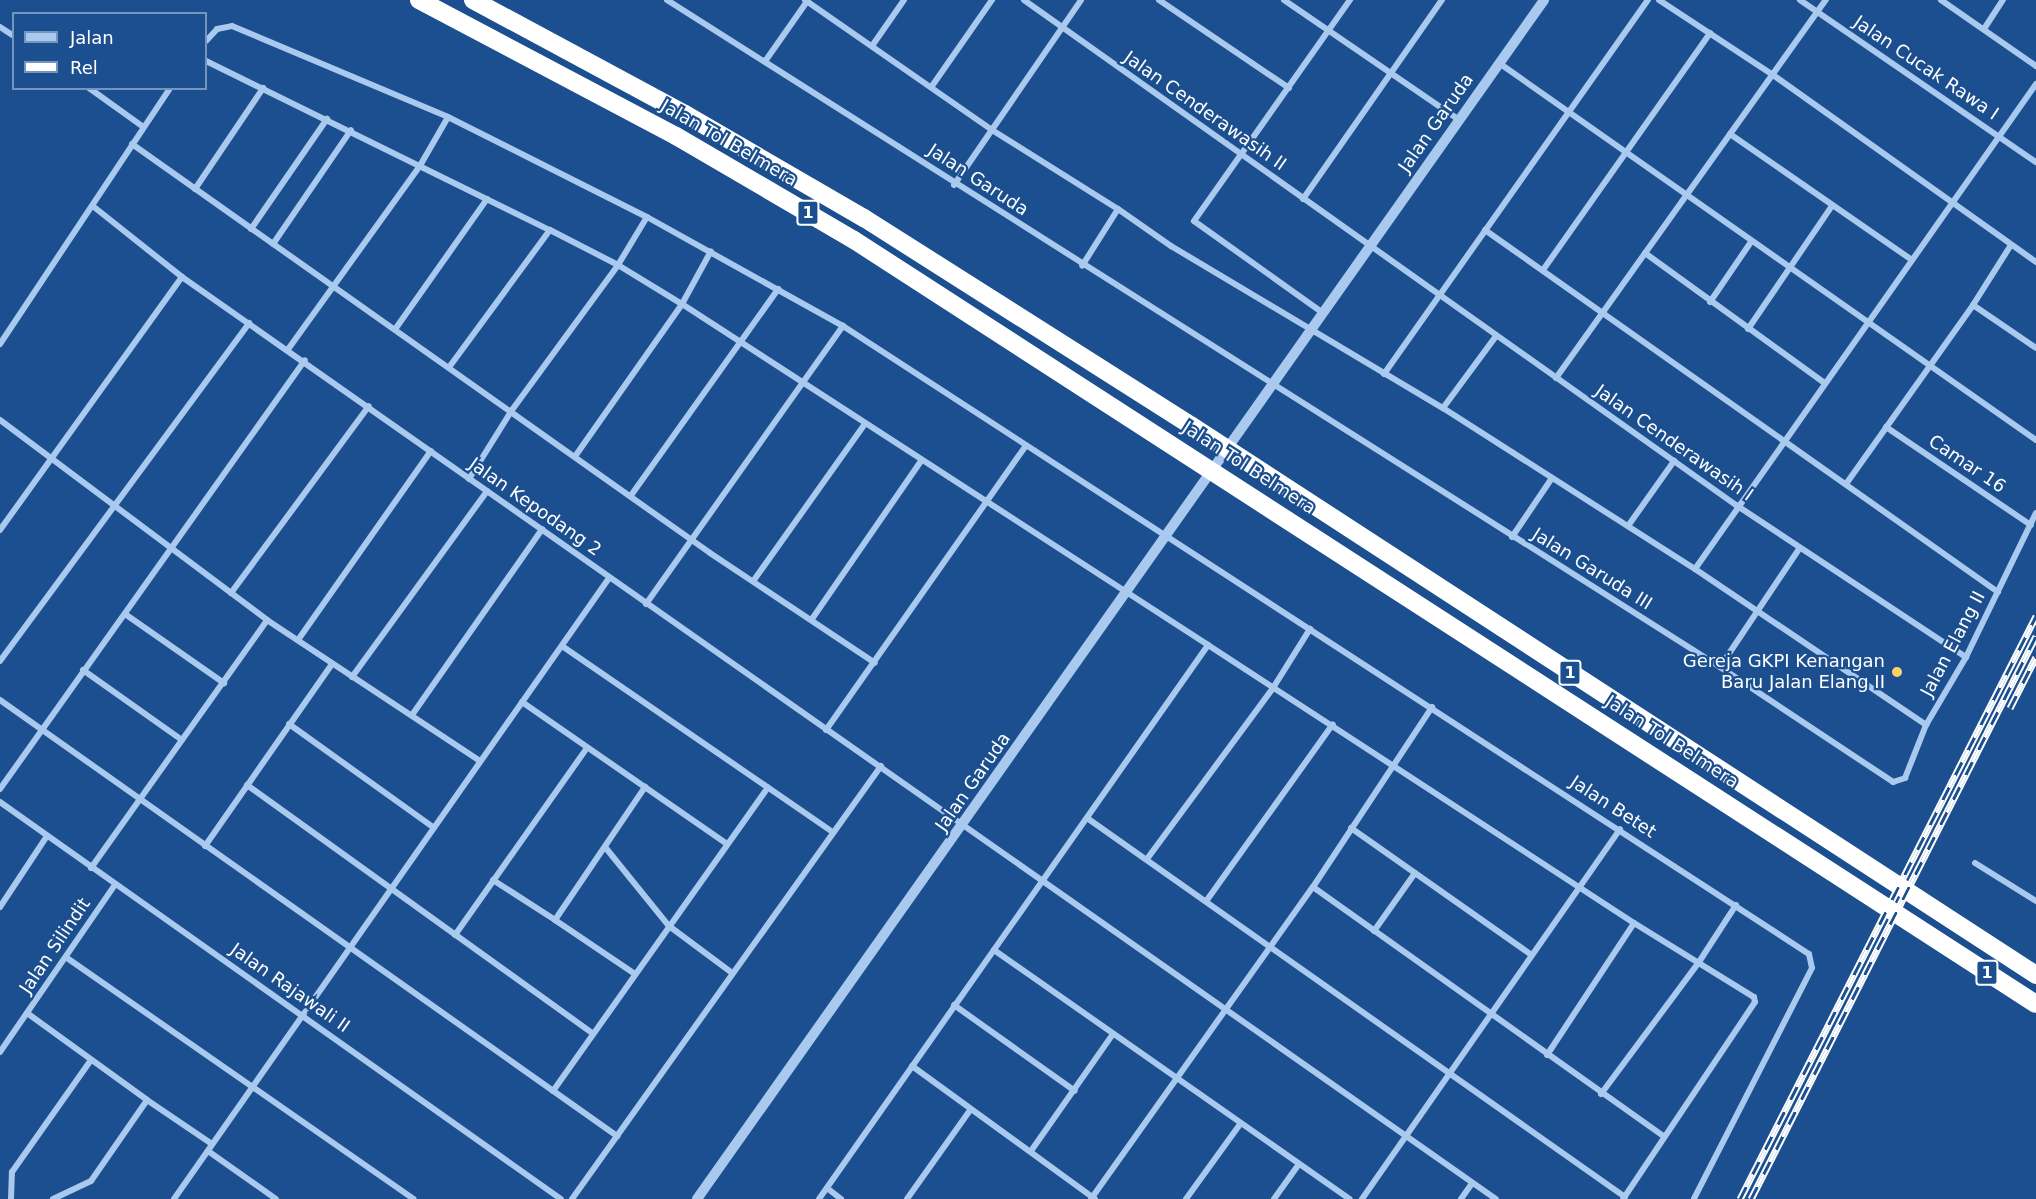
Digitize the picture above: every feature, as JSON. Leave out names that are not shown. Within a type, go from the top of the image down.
[{"type":"highway","name":"Jalan Tol Belmera","points":[[419,0],[676,136],[825,223],[1182,449],[2036,1004]]},
{"type":"highway","name":"Jalan Tol Belmera","points":[[473,0],[685,114],[864,218],[1192,426],[2036,975]]},
{"type":"street","name":"Jalan Garuda","points":[[667,0],[766,60],[954,185],[1082,266],[1274,384]]},
{"type":"street","points":[[872,46],[904,0]]},
{"type":"street","points":[[932,86],[992,0]]},
{"type":"street","name":"Jalan Cenderawasih II","points":[[1024,0],[1369,246]]},
{"type":"street","points":[[954,185],[1081,0]]},
{"type":"street","points":[[1159,0],[1288,88]]},
{"type":"street","points":[[1284,0],[1459,120]]},
{"type":"street","points":[[1323,313],[1194,223],[1350,0]]},
{"type":"street","points":[[1303,199],[1442,0]]},
{"type":"street","name":"Jalan Garuda","points":[[697,1199],[1127,594],[1369,246],[1544,0]]},
{"type":"street","points":[[1384,374],[1648,0]]},
{"type":"street","points":[[1659,0],[1773,75],[2036,262]]},
{"type":"street","name":"Jalan Cucak Rawa I","points":[[1800,0],[2036,162]]},
{"type":"street","points":[[1556,378],[1827,0]]},
{"type":"street","points":[[1941,0],[2036,66]]},
{"type":"street","points":[[1984,30],[2003,0]]},
{"type":"street","points":[[766,60],[807,1],[992,130],[1310,331],[1443,408],[1760,611],[1926,725]]},
{"type":"street","name":"Jalan Betet","points":[[207,40],[217,29],[232,26],[448,117],[647,217],[843,326],[1025,447],[1432,707],[1809,954],[1814,964],[1694,1199]]},
{"type":"street","points":[[1543,270],[1710,33]]},
{"type":"street","points":[[207,61],[421,164],[618,264],[987,505],[1395,764],[1634,923],[1752,996],[1755,1002],[1663,1136],[1624,1198],[1450,1071],[1207,900],[1086,819]]},
{"type":"street","points":[[1499,63],[1686,194],[1790,271],[1868,321],[2036,440]]},
{"type":"street","points":[[1695,569],[1736,505],[2036,84]]},
{"type":"street","points":[[195,189],[263,88]]},
{"type":"street","points":[[91,90],[142,126]]},
{"type":"street","points":[[0,344],[94,207],[142,126],[169,90]]},
{"type":"street","points":[[289,348],[421,164],[448,117]]},
{"type":"street","points":[[251,229],[327,119]]},
{"type":"street","points":[[273,244],[351,130]]},
{"type":"street","points":[[1730,134],[1912,260]]},
{"type":"street","points":[[132,144],[875,663]]},
{"type":"street","points":[[396,328],[487,199]]},
{"type":"street","points":[[1748,329],[1790,271],[1832,206]]},
{"type":"street","name":"Jalan Kepodang 2","points":[[94,207],[182,277],[289,348],[609,578],[881,766],[962,827],[1408,1134],[1496,1199]]},
{"type":"street","points":[[1082,266],[1118,209]]},
{"type":"street","points":[[469,479],[512,410],[618,264],[647,217]]},
{"type":"street","points":[[450,366],[550,230]]},
{"type":"street","points":[[1485,230],[1998,592]]},
{"type":"street","points":[[1710,302],[1751,242]]},
{"type":"street","points":[[1846,484],[1973,305],[2011,245]]},
{"type":"street","name":"Jalan Cenderawasih I","points":[[1369,246],[1799,549],[1966,657]]},
{"type":"street","points":[[576,455],[682,304],[711,251]]},
{"type":"street","points":[[1645,253],[1823,382]]},
{"type":"street","points":[[0,530],[182,277]]},
{"type":"street","points":[[632,494],[778,289]]},
{"type":"street","points":[[1973,305],[2036,348]]},
{"type":"street","points":[[0,661],[249,323]]},
{"type":"street","points":[[646,604],[843,326]]},
{"type":"street","points":[[1443,408],[1496,336]]},
{"type":"street","points":[[0,789],[305,360]]},
{"type":"street","name":"Jalan Garuda III","points":[[1274,384],[1720,668],[1893,782]]},
{"type":"street","points":[[231,594],[369,406]]},
{"type":"street","points":[[0,420],[52,457],[112,507],[267,620],[480,761]]},
{"type":"street","points":[[754,580],[865,424]]},
{"type":"street","name":"Camar 16","points":[[1886,427],[2031,525]]},
{"type":"street","points":[[826,730],[987,505],[1025,447]]},
{"type":"street","points":[[298,640],[431,451]]},
{"type":"street","points":[[812,619],[921,461]]},
{"type":"street","points":[[1628,526],[1674,461]]},
{"type":"street","points":[[1512,537],[1552,478]]},
{"type":"street","points":[[352,677],[487,491]]},
{"type":"street","name":"Jalan Elang II","points":[[1893,782],[1905,778],[1926,725],[1966,657],[2036,513]]},
{"type":"street","points":[[412,715],[542,529]]},
{"type":"street","points":[[1720,668],[1799,549]]},
{"type":"street","points":[[174,1199],[609,578]]},
{"type":"street","points":[[125,614],[224,683]]},
{"type":"street","points":[[91,868],[267,620]]},
{"type":"street","points":[[1147,859],[1273,688],[1310,630]]},
{"type":"street","points":[[819,1199],[1208,645]]},
{"type":"street","points":[[562,646],[833,832]]},
{"type":"street","points":[[205,846],[332,664]]},
{"type":"street","points":[[83,670],[182,740]]},
{"type":"street","points":[[0,700],[617,1136]]},
{"type":"street","points":[[522,702],[727,844]]},
{"type":"street","points":[[912,1066],[1093,1198],[1312,887],[1432,707]]},
{"type":"street","points":[[289,724],[434,828]]},
{"type":"street","points":[[1207,900],[1333,724]]},
{"type":"street","points":[[455,935],[588,748]]},
{"type":"street","points":[[572,1199],[881,766]]},
{"type":"street","points":[[247,785],[392,886],[455,935],[593,1034]]},
{"type":"street","points":[[555,920],[645,787]]},
{"type":"street","points":[[553,1091],[768,787]]},
{"type":"street","name":"Jalan Rajawali II","points":[[0,802],[114,886],[304,1014],[561,1199]]},
{"type":"street","points":[[1351,828],[1530,954]]},
{"type":"street","points":[[1362,1199],[1577,885],[1620,829]]},
{"type":"street","points":[[0,907],[47,836]]},
{"type":"street","points":[[605,847],[669,927],[732,973]]},
{"type":"street","points":[[1975,863],[2036,901]]},
{"type":"street","points":[[1374,931],[1415,873]]},
{"type":"street","points":[[493,880],[635,974]]},
{"type":"street","name":"Jalan Silindit","points":[[0,1052],[67,958],[114,886]]},
{"type":"street","points":[[1312,887],[1663,1136]]},
{"type":"street","points":[[1601,1094],[1699,962],[1736,905]]},
{"type":"street","points":[[1547,1055],[1634,923]]},
{"type":"street","points":[[994,950],[1350,1199]]},
{"type":"street","points":[[67,958],[414,1199]]},
{"type":"street","points":[[954,1005],[1075,1091]]},
{"type":"street","points":[[27,1013],[210,1147],[276,1199]]},
{"type":"street","points":[[1030,1151],[1075,1091],[1113,1034]]},
{"type":"street","points":[[11,1199],[12,1172],[91,1060]]},
{"type":"street","points":[[53,1199],[91,1181],[147,1100]]},
{"type":"street","points":[[907,1199],[971,1109]]},
{"type":"street","points":[[1186,1199],[1240,1124]]},
{"type":"street","points":[[1274,1199],[1299,1164]]},
{"type":"street","points":[[1461,1199],[1472,1183]]},
{"type":"street","points":[[827,1188],[841,1199]]},
{"type":"railway","points":[[1740,1199],[2036,616]]},
{"type":"railway","points":[[1751,1199],[2036,636]]},
{"type":"railway","points":[[2010,708],[2036,657]]},
{"type":"place","name":"Gereja GKPI Kenangan Baru Jalan Elang II","points":[[1897,672]]}]
